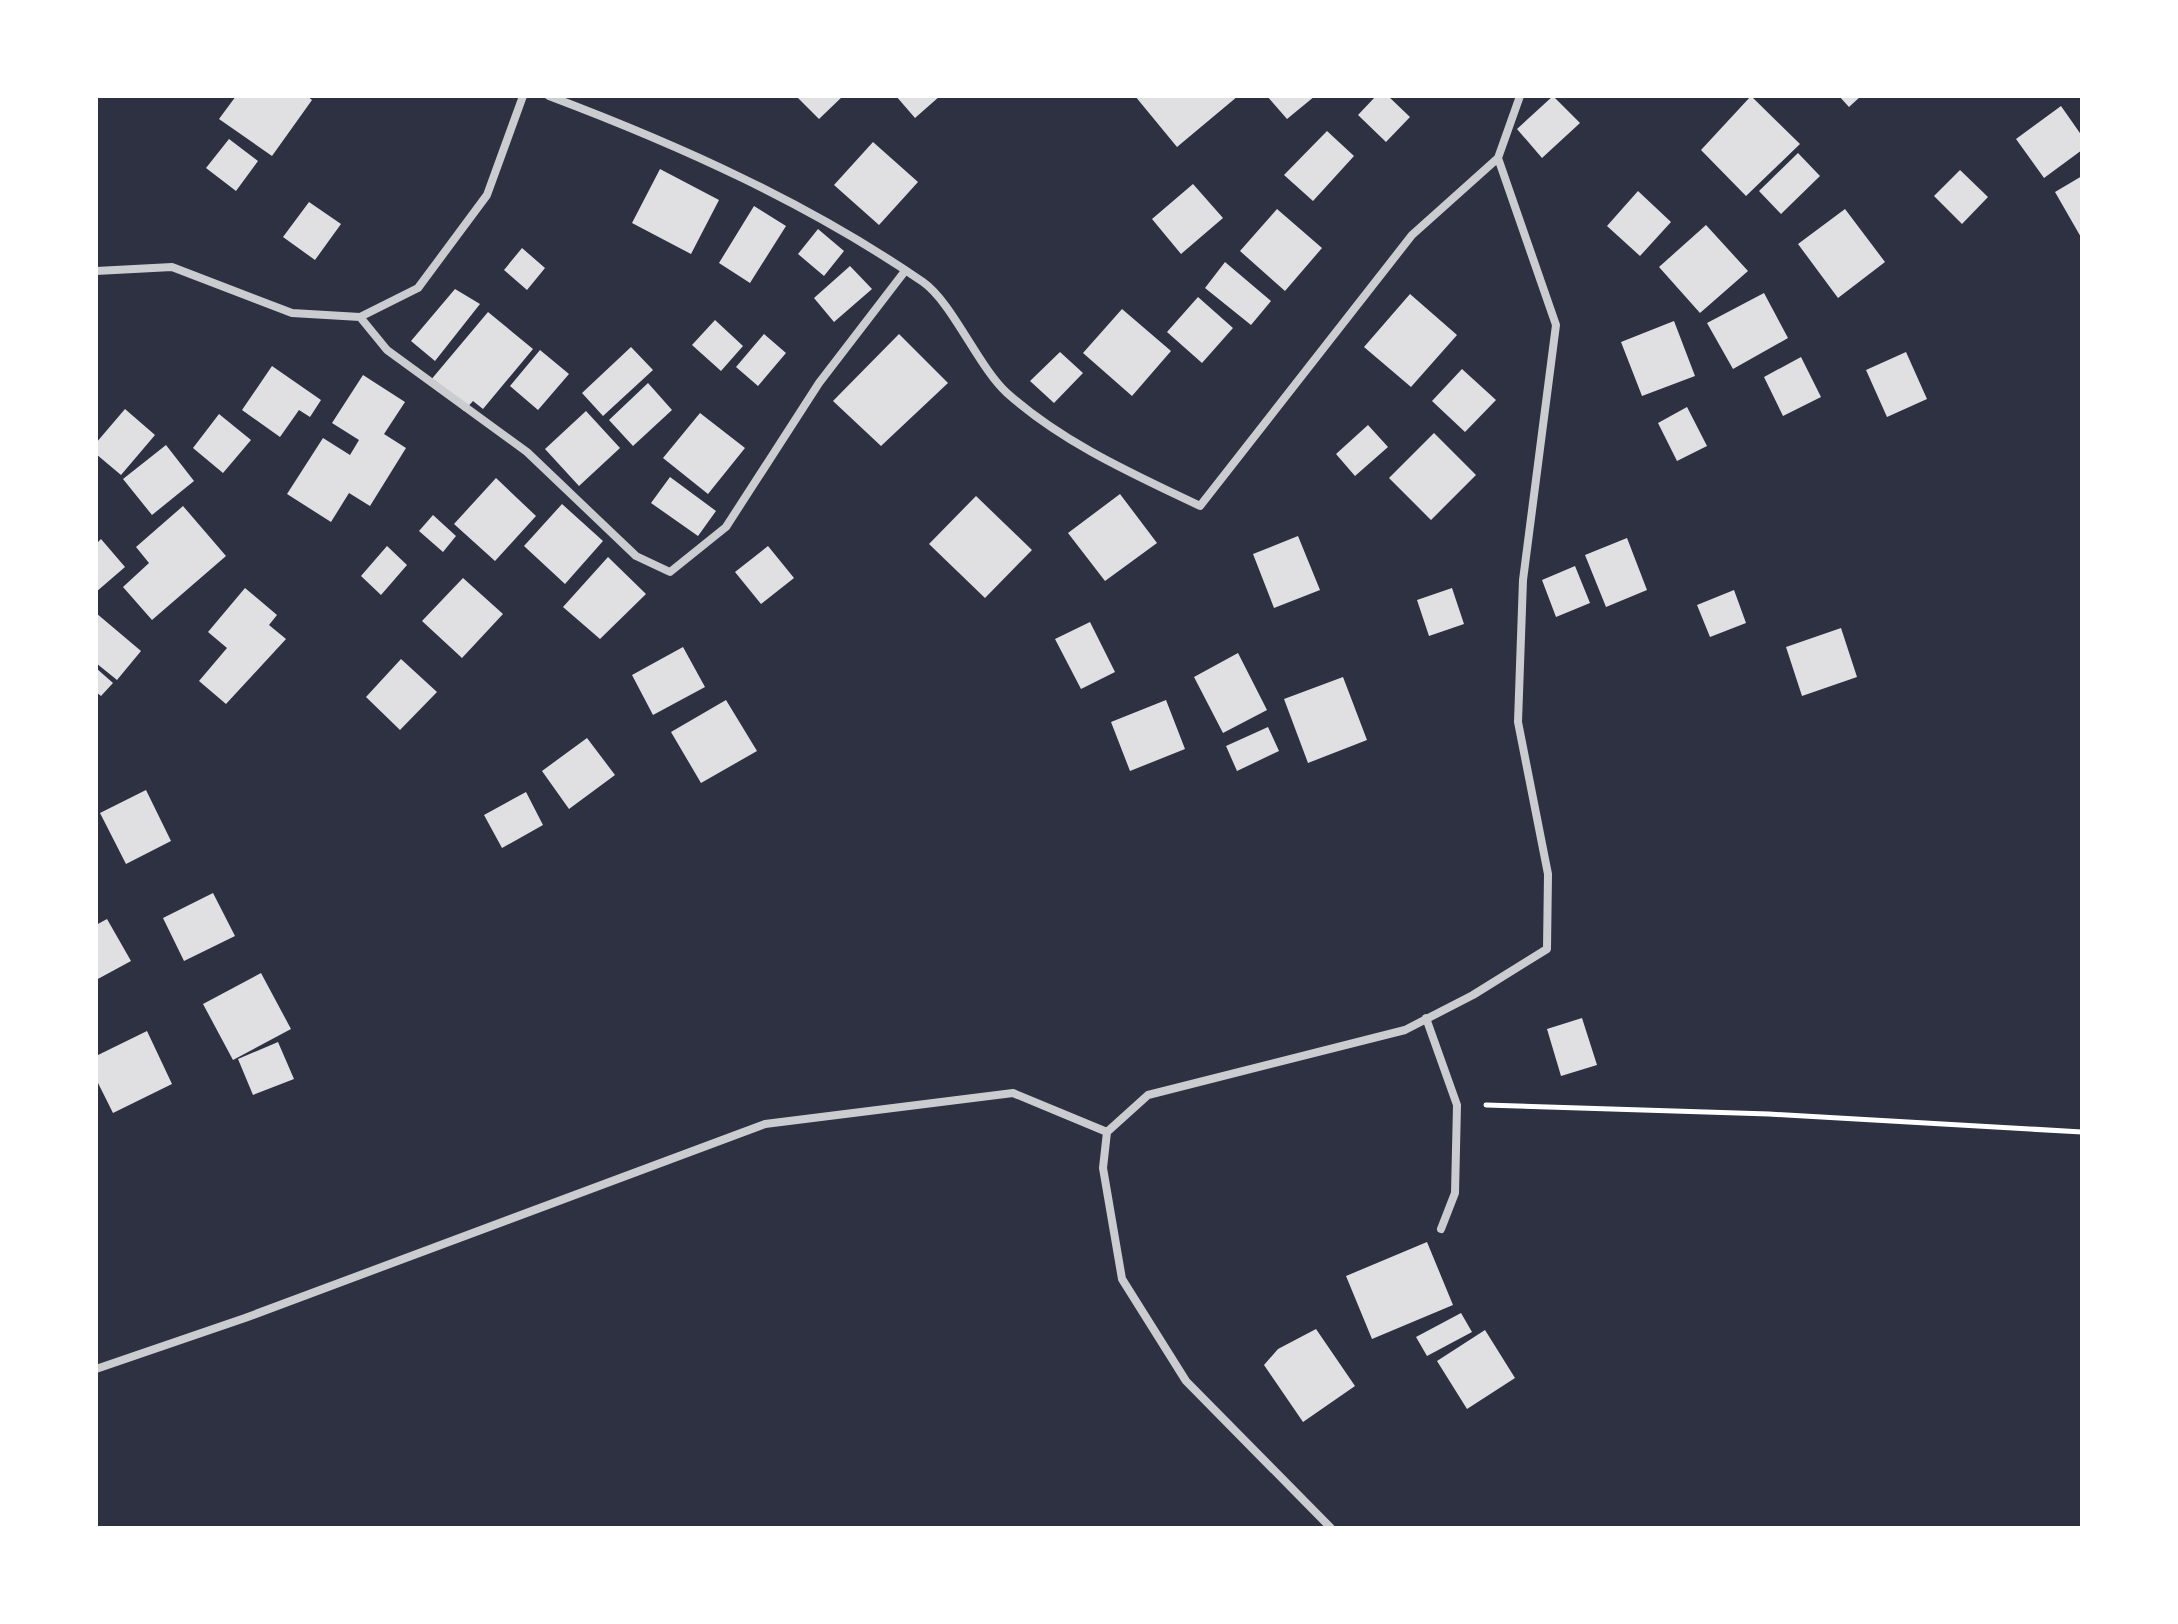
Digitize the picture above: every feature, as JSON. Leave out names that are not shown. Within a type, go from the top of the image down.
[{"type":"street","points":[[96,271],[172,267],[292,313],[360,317],[418,288],[487,195],[523,96]]},
{"type":"street","points":[[549,96],[649,134],[774,194],[926,284],[1006,392],[1087,451],[1200,506],[1412,235],[1498,158],[1520,96]]},
{"type":"street","points":[[1331,1528],[1186,1381],[1122,1279],[1103,1168],[1107,1132],[1148,1095],[1405,1030],[1473,995],[1547,949],[1548,874],[1518,722],[1523,580],[1556,325],[1498,158]]},
{"type":"street","points":[[360,317],[387,350],[527,452],[636,556],[670,572],[726,527],[819,383],[905,271]]},
{"type":"street","points":[[1426,1018],[1457,1105],[1455,1193],[1441,1229]]},
{"type":"street","points":[[96,1369],[245,1318],[765,1124],[1013,1093],[1107,1132]]},
{"type":"path","points":[[1457,1105],[1769,1114],[2082,1132]]},
{"type":"building","points":[[236,96],[307,96],[312,100],[272,156],[219,119]]},
{"type":"building","points":[[796,96],[843,96],[819,119]]},
{"type":"building","points":[[896,96],[940,96],[915,118]]},
{"type":"building","points":[[1135,96],[1238,96],[1177,147]]},
{"type":"building","points":[[1267,96],[1315,96],[1287,119]]},
{"type":"building","points":[[1376,96],[1388,96],[1410,117],[1386,142],[1358,115]]},
{"type":"building","points":[[1553,96],[1580,123],[1542,158],[1517,129]]},
{"type":"building","points":[[1751,96],[1800,144],[1746,196],[1701,150]]},
{"type":"building","points":[[1839,96],[1861,96],[1849,107]]},
{"type":"building","points":[[2061,106],[2082,136],[2082,150],[2044,178],[2016,139]]},
{"type":"building","points":[[1327,131],[1354,156],[1313,201],[1284,175]]},
{"type":"building","points":[[229,139],[258,161],[236,191],[206,168]]},
{"type":"building","points":[[873,142],[918,182],[879,225],[834,185]]},
{"type":"building","points":[[1798,153],[1820,176],[1781,214],[1759,191]]},
{"type":"building","points":[[660,169],[719,200],[691,254],[632,223]]},
{"type":"building","points":[[1960,170],[1988,197],[1962,224],[1934,196]]},
{"type":"building","points":[[2082,176],[2082,239],[2055,192]]},
{"type":"building","points":[[1193,184],[1223,218],[1181,254],[1152,219]]},
{"type":"building","points":[[1638,191],[1671,222],[1640,256],[1607,226]]},
{"type":"building","points":[[309,202],[341,224],[315,260],[283,237]]},
{"type":"building","points":[[754,206],[786,226],[750,283],[719,263]]},
{"type":"building","points":[[1277,209],[1322,248],[1285,291],[1240,251]]},
{"type":"building","points":[[1845,209],[1885,262],[1838,298],[1798,244]]},
{"type":"building","points":[[1706,225],[1748,271],[1700,313],[1659,267]]},
{"type":"building","points":[[818,229],[844,251],[824,276],[798,254]]},
{"type":"building","points":[[522,248],[545,268],[527,290],[504,270]]},
{"type":"building","points":[[1225,262],[1271,301],[1251,325],[1205,288]]},
{"type":"building","points":[[850,266],[872,289],[834,322],[814,298]]},
{"type":"building","points":[[455,289],[480,304],[435,361],[411,341]]},
{"type":"building","points":[[1764,293],[1788,338],[1733,369],[1707,323]]},
{"type":"building","points":[[1410,294],[1457,335],[1411,387],[1364,347]]},
{"type":"building","points":[[1198,297],[1233,328],[1202,363],[1167,332]]},
{"type":"building","points":[[1122,309],[1171,351],[1132,396],[1083,353]]},
{"type":"building","points":[[488,312],[533,349],[483,409],[473,401],[464,411],[430,381]]},
{"type":"building","points":[[715,320],[743,346],[721,371],[692,345]]},
{"type":"building","points":[[1674,321],[1695,376],[1642,396],[1621,342]]},
{"type":"building","points":[[764,334],[786,353],[758,386],[736,367]]},
{"type":"building","points":[[899,334],[948,383],[881,446],[833,401]]},
{"type":"building","points":[[631,347],[653,370],[603,416],[582,393]]},
{"type":"building","points":[[540,350],[569,374],[538,410],[510,386]]},
{"type":"building","points":[[1060,352],[1083,373],[1054,403],[1030,381]]},
{"type":"building","points":[[1906,352],[1927,399],[1887,417],[1866,370]]},
{"type":"building","points":[[1801,357],[1821,397],[1783,416],[1764,377]]},
{"type":"building","points":[[272,366],[321,400],[310,417],[299,410],[280,437],[242,410]]},
{"type":"building","points":[[1462,369],[1496,400],[1465,432],[1432,401]]},
{"type":"building","points":[[363,375],[405,402],[384,434],[406,448],[370,506],[349,493],[331,522],[287,494],[323,438],[350,455],[359,440],[332,423]]},
{"type":"building","points":[[648,383],[672,410],[633,446],[609,420]]},
{"type":"building","points":[[1687,407],[1707,446],[1677,461],[1658,423]]},
{"type":"building","points":[[125,409],[155,435],[121,475],[96,454],[96,443]]},
{"type":"building","points":[[586,411],[620,448],[579,486],[545,449]]},
{"type":"building","points":[[700,413],[745,448],[708,494],[663,458]]},
{"type":"building","points":[[219,414],[251,440],[223,473],[193,448]]},
{"type":"building","points":[[1368,425],[1388,447],[1355,476],[1336,454]]},
{"type":"building","points":[[1434,433],[1476,475],[1431,520],[1389,478]]},
{"type":"building","points":[[166,445],[194,481],[152,515],[123,479]]},
{"type":"building","points":[[670,477],[716,511],[698,536],[651,503]]},
{"type":"building","points":[[496,478],[536,516],[495,561],[454,524]]},
{"type":"building","points":[[1120,494],[1157,543],[1105,581],[1068,533]]},
{"type":"building","points":[[976,496],[1032,550],[985,598],[929,544]]},
{"type":"building","points":[[562,504],[603,541],[565,584],[524,546]]},
{"type":"building","points":[[183,506],[226,556],[152,620],[123,587],[149,563],[136,547]]},
{"type":"building","points":[[433,515],[456,536],[443,552],[419,531]]},
{"type":"building","points":[[1298,536],[1320,590],[1274,608],[1253,554]]},
{"type":"building","points":[[1627,538],[1647,590],[1606,607],[1585,555]]},
{"type":"building","points":[[101,539],[125,567],[96,592],[96,544]]},
{"type":"building","points":[[387,546],[407,565],[381,595],[361,576]]},
{"type":"building","points":[[768,546],[794,578],[761,604],[735,572]]},
{"type":"building","points":[[608,557],[646,594],[600,639],[563,607]]},
{"type":"building","points":[[1575,566],[1590,603],[1556,617],[1542,580]]},
{"type":"building","points":[[463,578],[503,614],[462,658],[422,621]]},
{"type":"building","points":[[245,588],[277,615],[269,625],[286,639],[226,704],[199,681],[227,648],[208,632]]},
{"type":"building","points":[[1452,588],[1464,624],[1429,636],[1417,600]]},
{"type":"building","points":[[1734,590],[1746,623],[1710,637],[1697,605]]},
{"type":"building","points":[[96,613],[141,651],[117,680],[96,663]]},
{"type":"building","points":[[1090,622],[1115,672],[1081,689],[1055,639]]},
{"type":"building","points":[[1841,628],[1857,677],[1802,696],[1786,647]]},
{"type":"building","points":[[683,647],[705,687],[653,715],[632,675]]},
{"type":"building","points":[[1238,653],[1267,710],[1223,733],[1194,677]]},
{"type":"building","points":[[401,659],[437,692],[400,730],[366,697]]},
{"type":"building","points":[[96,668],[113,683],[101,696],[96,692]]},
{"type":"building","points":[[1343,677],[1367,740],[1308,763],[1284,699]]},
{"type":"building","points":[[726,700],[757,751],[701,783],[671,732]]},
{"type":"building","points":[[1166,700],[1185,749],[1130,771],[1111,722]]},
{"type":"building","points":[[1268,727],[1279,751],[1237,771],[1226,746]]},
{"type":"building","points":[[587,738],[615,775],[569,809],[542,771]]},
{"type":"building","points":[[146,790],[171,841],[126,864],[100,813]]},
{"type":"building","points":[[526,792],[543,825],[502,848],[484,815]]},
{"type":"building","points":[[213,893],[235,936],[184,961],[163,918]]},
{"type":"building","points":[[107,919],[131,961],[96,980],[96,925]]},
{"type":"building","points":[[261,973],[291,1029],[233,1060],[203,1004]]},
{"type":"building","points":[[1582,1018],[1597,1065],[1561,1076],[1547,1029]]},
{"type":"building","points":[[147,1031],[172,1084],[113,1113],[96,1079],[96,1056]]},
{"type":"building","points":[[278,1042],[294,1079],[253,1095],[238,1059]]},
{"type":"building","points":[[1427,1242],[1453,1305],[1372,1339],[1346,1276]]},
{"type":"building","points":[[1461,1313],[1472,1332],[1427,1356],[1416,1337]]},
{"type":"building","points":[[1316,1329],[1355,1386],[1303,1422],[1264,1365],[1278,1349]]},
{"type":"building","points":[[1485,1330],[1515,1378],[1467,1409],[1437,1361]]}]
